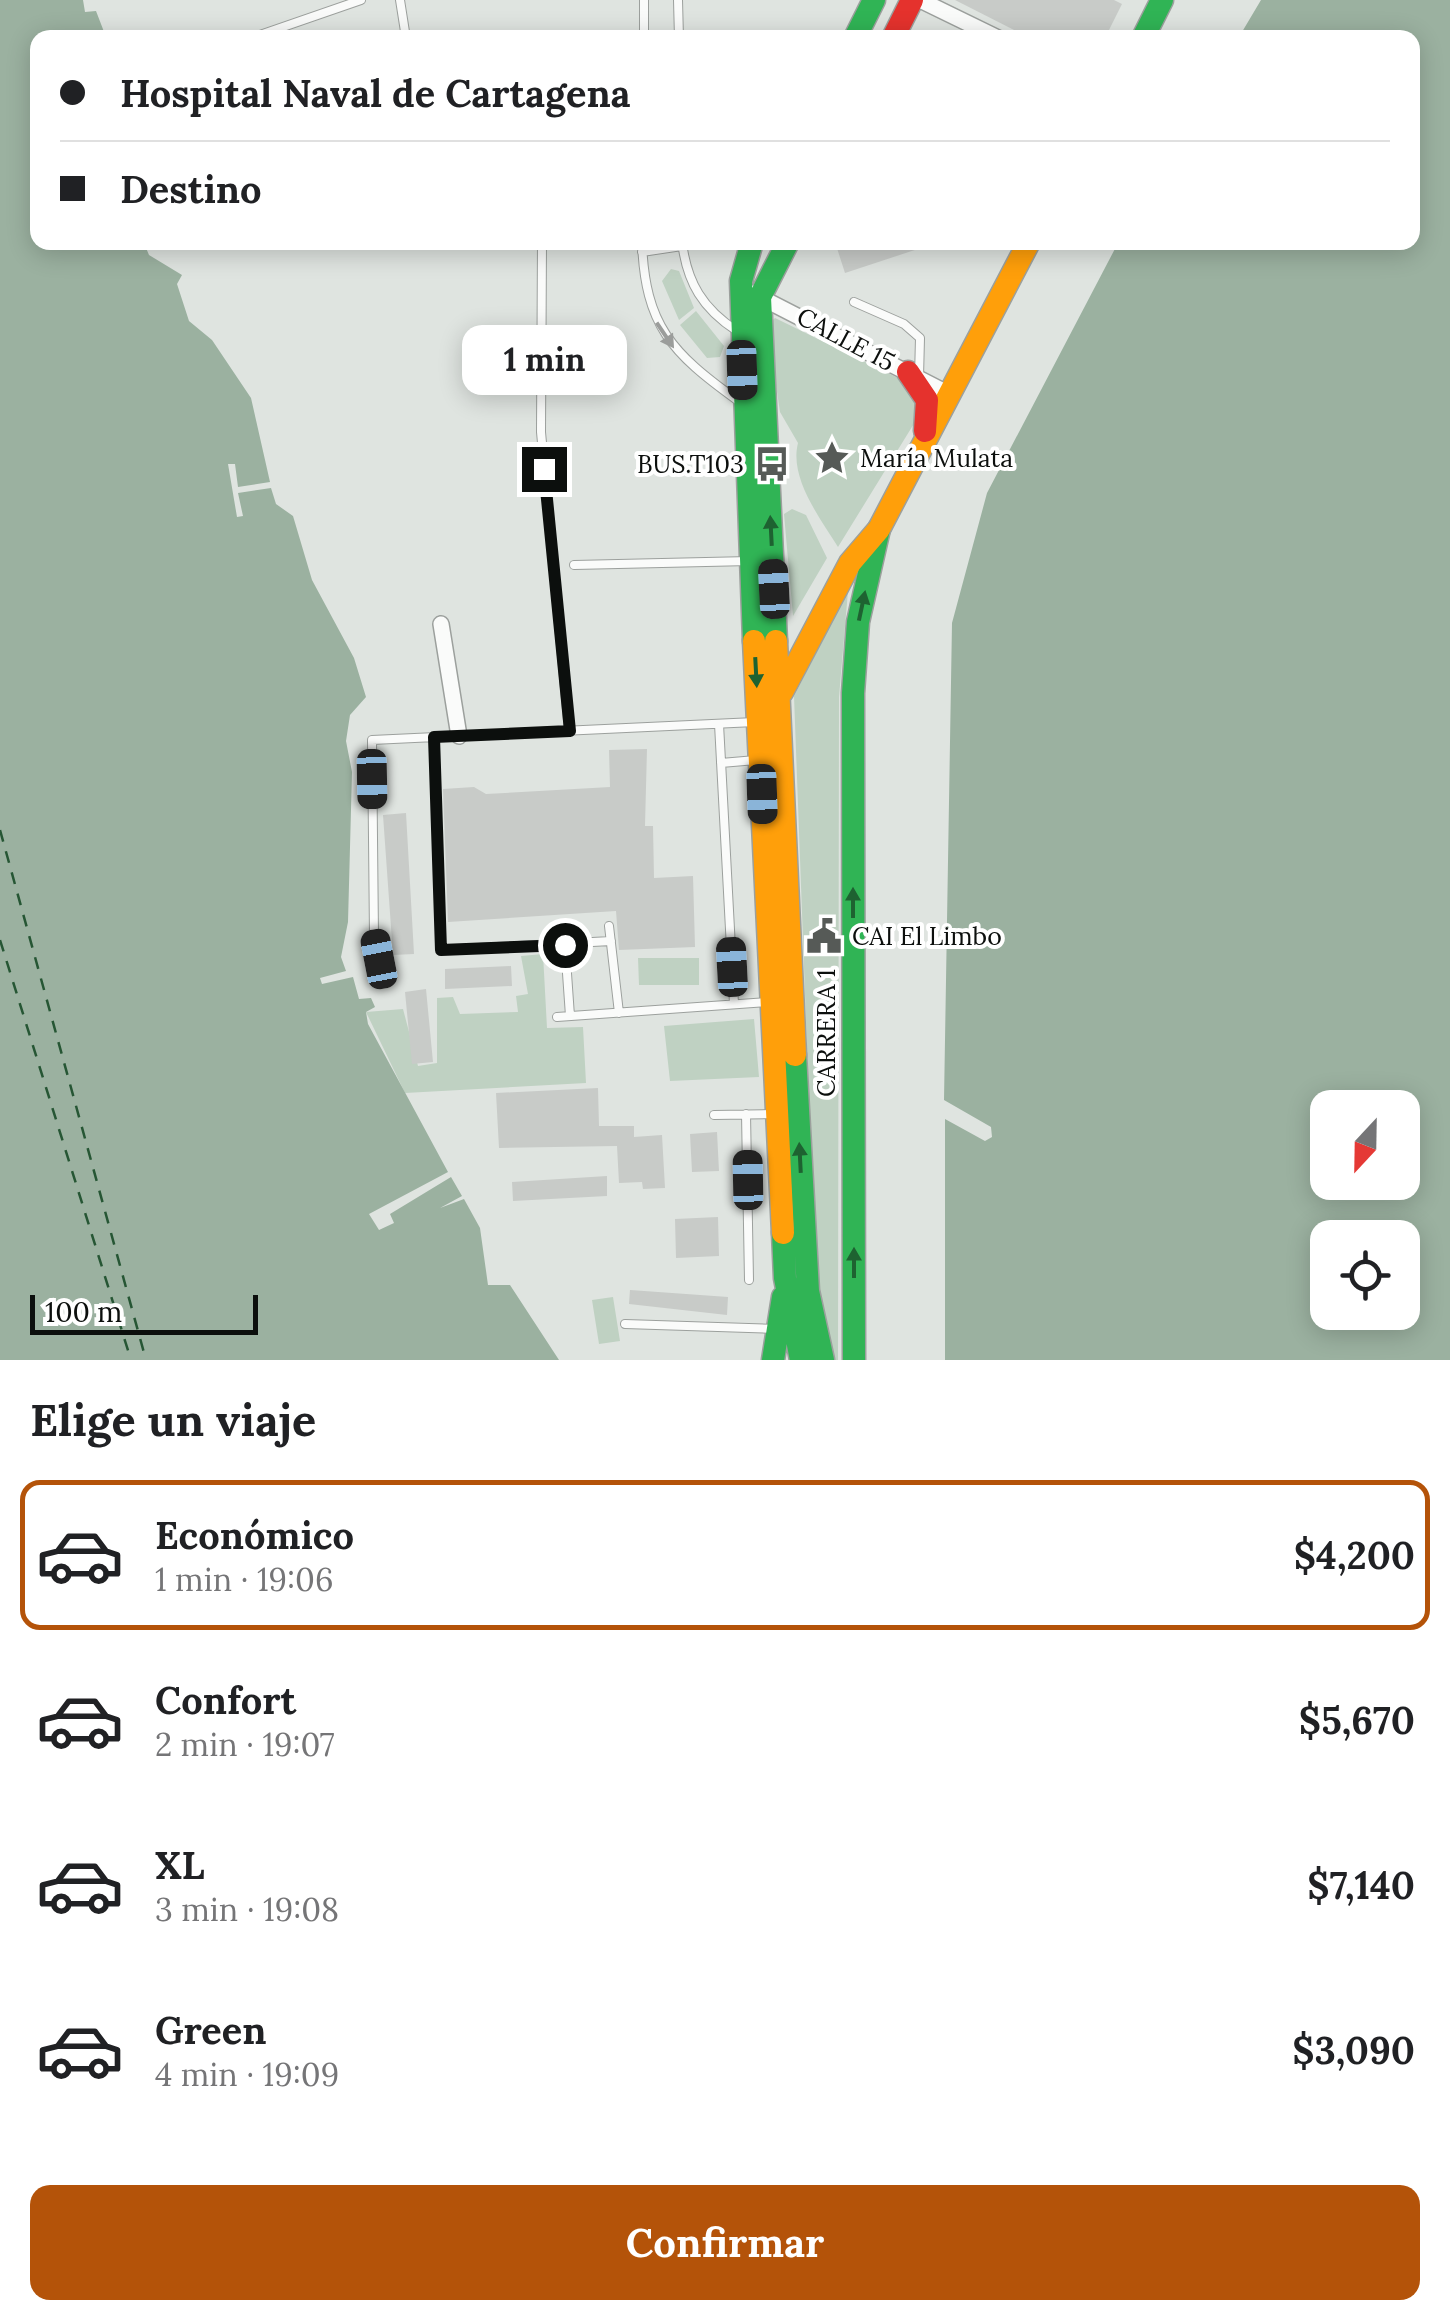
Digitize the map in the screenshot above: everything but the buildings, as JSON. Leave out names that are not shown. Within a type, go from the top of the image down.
[{"type":"main road","points":[[859,30],[874,0]]},
{"type":"main road","points":[[897,30],[912,0]]},
{"type":"main road","points":[[1147,30],[1162,0]]},
{"type":"main road","points":[[752,250],[750,296],[780,699],[808,1291],[796,1330],[773,1360]]},
{"type":"main road","points":[[782,250],[750,296],[741,334],[785,1278],[801,1360]]},
{"type":"main road","name":"CARRERA 1","points":[[758,722],[780,699],[842,578],[879,529],[1025,250]]},
{"type":"main road","points":[[913,374],[927,400],[924,440]]},
{"type":"main road","name":"CARRERA 1","points":[[854,1360],[853,693],[858,622],[879,529]]},
{"type":"main road","points":[[796,1330],[823,1360]]},
{"type":"street","points":[[920,0],[982,30]]},
{"type":"street","name":"CALLE 15","points":[[750,296],[949,394]]},
{"type":"street","points":[[441,624],[459,736]]},
{"type":"lane","points":[[275,30],[361,0]]},
{"type":"lane","points":[[400,0],[405,30]]},
{"type":"lane","points":[[644,0],[644,30]]},
{"type":"lane","points":[[678,0],[679,30]]},
{"type":"lane","points":[[542,250],[541,432],[570,731]]},
{"type":"lane","points":[[642,250],[644,285],[664,337],[699,373],[743,405]]},
{"type":"lane","points":[[683,250],[691,282],[706,308],[741,334]]},
{"type":"lane","points":[[854,302],[904,324],[920,338],[913,374]]},
{"type":"lane","points":[[574,564],[751,561]]},
{"type":"lane","points":[[383,982],[374,936],[372,740],[758,722]]},
{"type":"lane","points":[[719,724],[734,1004]]},
{"type":"lane","points":[[434,737],[441,950],[611,941]]},
{"type":"lane","points":[[721,763],[760,760]]},
{"type":"lane","points":[[609,926],[618,1012]]},
{"type":"lane","points":[[565,945],[570,1016]]},
{"type":"lane","points":[[557,1017],[772,1002]]},
{"type":"lane","points":[[746,1114],[750,1280]]},
{"type":"lane","points":[[714,1115],[777,1114]]},
{"type":"lane","points":[[625,1324],[796,1330]]},
{"type":"shaded area","points":[[0,0],[83,0],[85,12],[96,11],[103,30],[30,30],[30,250],[147,250],[182,275],[177,284],[189,321],[212,340],[251,398],[270,482],[238,487],[235,464],[228,464],[237,517],[243,516],[238,493],[271,488],[276,504],[293,516],[312,580],[354,658],[366,697],[350,715],[346,741],[352,772],[348,922],[341,957],[346,971],[320,978],[322,984],[353,977],[359,999],[371,998],[375,1007],[366,1012],[368,1024],[448,1172],[369,1214],[379,1230],[394,1223],[390,1214],[451,1177],[462,1196],[440,1208],[464,1199],[480,1228],[488,1285],[510,1285],[559,1360],[0,1360]]},
{"type":"shaded area","points":[[1261,0],[1450,0],[1450,1360],[945,1360],[945,1119],[985,1141],[992,1137],[991,1127],[944,1100],[952,623],[987,493],[1114,250],[1420,250],[1420,30],[1243,30]]},
{"type":"shaded area","points":[[671,269],[679,271],[694,308],[679,320],[662,281]]},
{"type":"shaded area","points":[[696,311],[724,346],[720,357],[707,358],[680,325]]},
{"type":"shaded area","points":[[775,318],[904,381],[915,401],[915,422],[838,547],[802,484],[796,456],[798,443],[780,412],[767,325]]},
{"type":"shaded area","points":[[792,509],[806,515],[827,558],[793,616],[784,514]]},
{"type":"shaded area","points":[[848,591],[839,697],[838,1360],[834,1360],[816,1292],[794,696]]},
{"type":"shaded area","points":[[543,954],[547,1028],[583,1027],[586,1083],[405,1093],[366,1012],[403,1009],[418,1066],[437,1063],[437,998],[453,997],[460,1014],[518,1012],[516,996],[528,994],[521,956]]},
{"type":"shaded area","points":[[638,958],[699,958],[699,985],[639,985]]},
{"type":"shaded area","points":[[754,1019],[759,1077],[670,1081],[664,1026]]},
{"type":"shaded area","points":[[613,1297],[620,1341],[599,1344],[592,1300]]},
{"type":"ferry route","points":[[0,830],[146,1360]]},
{"type":"ferry route","points":[[0,940],[131,1360]]},
{"type":"traffic: fast","points":[[859,30],[874,0]]},
{"type":"traffic: fast","points":[[1147,30],[1162,0]]},
{"type":"traffic: fast","points":[[750,250],[741,281],[754,641]]},
{"type":"traffic: fast","points":[[776,641],[760,297],[784,250]]},
{"type":"traffic: fast","points":[[854,1360],[853,693],[858,622],[879,529]]},
{"type":"traffic: fast","points":[[795,1055],[808,1291],[823,1360]]},
{"type":"traffic: fast","points":[[783,1233],[785,1278],[801,1360]]},
{"type":"traffic: fast","points":[[773,1360],[783,1297]]},
{"type":"traffic: slow","points":[[782,692],[850,563],[879,529],[1025,250]]},
{"type":"traffic: slow","points":[[754,641],[783,1233]]},
{"type":"traffic: slow","points":[[776,641],[795,1055]]},
{"type":"traffic: jam","points":[[897,30],[912,0]]},
{"type":"traffic: jam","points":[[908,372],[927,400],[925,431]]},
{"type":"place","name":"María Mulata","points":[[832,458]]},
{"type":"place","name":"BUS.T103","points":[[772,464]]},
{"type":"place","name":"CAI El Limbo","points":[[824,936]]},
{"type":"route","points":[[544,469],[570,731],[434,737],[441,950],[565,945]]}]
